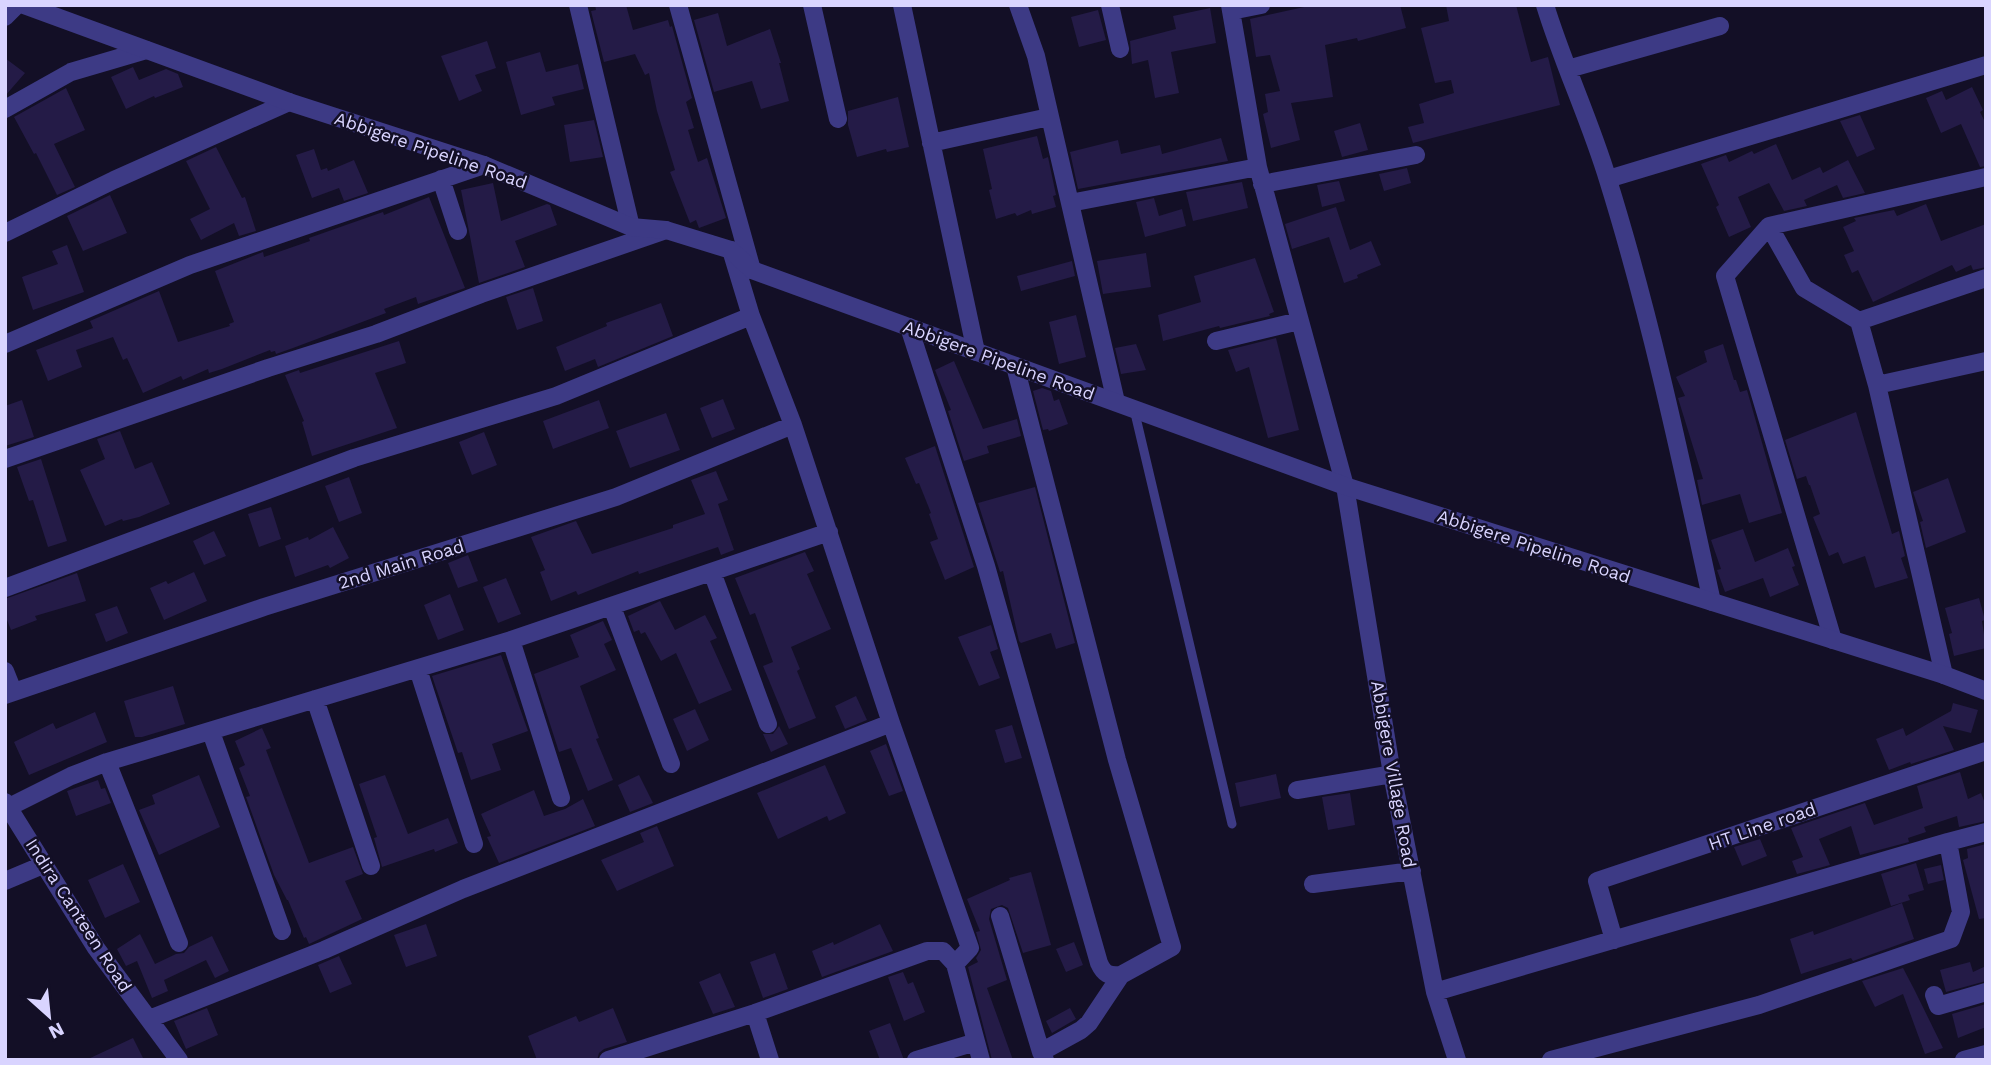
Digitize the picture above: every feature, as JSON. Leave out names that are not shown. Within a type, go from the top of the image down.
[{"type":"street","points":[[5,17],[17,5]]},
{"type":"street","name":"Abbigere Pipeline Road","points":[[24,5],[289,102],[484,165],[631,227],[666,230],[731,250],[752,270],[1345,486],[1944,675],[1986,691]]},
{"type":"street","points":[[578,5],[631,227]]},
{"type":"street","points":[[677,5],[752,270]]},
{"type":"street","points":[[812,5],[838,120]]},
{"type":"street","points":[[902,5],[976,352]]},
{"type":"street","points":[[1018,5],[1036,56],[1116,402]]},
{"type":"street","points":[[1110,5],[1119,49]]},
{"type":"street","points":[[1230,8],[1261,5]]},
{"type":"street","points":[[1545,5],[1608,178],[1670,409],[1712,602]]},
{"type":"street","name":"Abbigere Village Road","points":[[1230,8],[1262,184],[1345,486],[1392,774],[1434,992],[1457,1060]]},
{"type":"street","points":[[1568,69],[1720,26]]},
{"type":"street","points":[[5,109],[71,72],[146,50]]},
{"type":"street","points":[[1608,178],[1986,65]]},
{"type":"street","points":[[5,233],[114,180],[289,102]]},
{"type":"street","points":[[931,142],[1049,117]]},
{"type":"street","points":[[1262,184],[1416,155]]},
{"type":"street","points":[[5,344],[190,265],[484,165]]},
{"type":"street","points":[[1069,203],[1258,167]]},
{"type":"street","points":[[1833,640],[1725,276],[1769,226],[1986,177]]},
{"type":"street","points":[[441,179],[458,231]]},
{"type":"street","points":[[1769,226],[1804,288],[1859,321],[1877,386],[1944,675]]},
{"type":"street","points":[[5,459],[268,368],[376,334],[481,294],[666,230]]},
{"type":"street","points":[[731,250],[751,316],[793,425],[891,723],[970,948],[955,964]]},
{"type":"street","points":[[1859,321],[1986,278]]},
{"type":"street","points":[[5,588],[355,458],[556,396],[751,316]]},
{"type":"street","points":[[1216,341],[1299,321]]},
{"type":"street","points":[[909,327],[986,566],[1099,963],[1104,972],[1112,976],[1121,975],[1172,947],[1117,760],[1015,366]]},
{"type":"street","points":[[1877,386],[1986,361]]},
{"type":"street","name":"2nd Main Road","points":[[9,693],[264,607],[616,498],[793,425]]},
{"type":"street","points":[[7,804],[107,762],[511,640],[829,532]]},
{"type":"street","points":[[712,572],[768,724]]},
{"type":"street","points":[[612,607],[671,764]]},
{"type":"street","points":[[511,640],[561,798]]},
{"type":"street","points":[[418,669],[474,844]]},
{"type":"street","points":[[5,670],[9,693]]},
{"type":"street","points":[[315,699],[371,866]]},
{"type":"street","points":[[149,1019],[324,950],[463,889],[891,723]]},
{"type":"street","points":[[211,732],[282,931]]},
{"type":"street","name":"HT Line road","points":[[1614,940],[1597,881],[1986,751]]},
{"type":"street","points":[[107,762],[179,943]]},
{"type":"street","points":[[1297,790],[1392,774]]},
{"type":"street","name":"Indira Canteen Road","points":[[7,804],[96,948],[179,1060]]},
{"type":"street","points":[[1434,992],[1986,832]]},
{"type":"street","points":[[1551,1060],[1759,1005],[1951,939],[1961,912],[1948,842]]},
{"type":"street","points":[[5,881],[43,865]]},
{"type":"street","points":[[1313,884],[1412,871]]},
{"type":"street","points":[[1000,916],[1043,1056],[1089,1023],[1121,975]]},
{"type":"street","points":[[608,1060],[658,1052],[755,1013],[927,951],[943,951],[955,964],[981,1060]]},
{"type":"street","points":[[1934,995],[1938,1006],[1986,992]]},
{"type":"street","points":[[755,1013],[770,1060]]},
{"type":"street","points":[[916,1060],[975,1042]]},
{"type":"street","points":[[1964,1060],[1986,1054]]},
{"type":"lane","points":[[1134,409],[1232,824]]},
{"type":"building","points":[[595,5],[626,5],[633,30],[668,20],[670,27],[672,26],[692,98],[686,102],[694,128],[688,130],[698,162],[707,158],[726,218],[699,228],[696,220],[690,223],[670,172],[675,170],[657,111],[649,73],[645,75],[635,54],[604,62],[591,11],[596,10]]},
{"type":"building","points":[[1313,5],[1400,5],[1406,28],[1358,41],[1357,38],[1325,45],[1333,97],[1291,103],[1300,140],[1271,148],[1263,114],[1268,112],[1265,94],[1280,91],[1270,55],[1256,57],[1250,19]]},
{"type":"building","points":[[1446,5],[1516,5],[1531,62],[1548,57],[1560,105],[1413,143],[1408,127],[1424,123],[1419,104],[1454,93],[1451,80],[1435,83],[1421,28],[1449,21]]},
{"type":"building","points":[[1210,8],[1216,43],[1171,52],[1179,93],[1155,98],[1148,60],[1132,64],[1130,41],[1176,29],[1173,16]]},
{"type":"building","points":[[1098,10],[1106,40],[1079,47],[1071,17]]},
{"type":"building","points":[[718,13],[727,46],[770,29],[789,101],[761,109],[752,81],[714,92],[694,20]]},
{"type":"building","points":[[487,41],[496,68],[475,75],[482,91],[459,101],[441,56]]},
{"type":"building","points":[[540,52],[546,72],[578,64],[584,89],[552,97],[555,105],[521,115],[506,62]]},
{"type":"building","points":[[5,58],[25,73],[5,96]]},
{"type":"building","points":[[133,67],[139,80],[166,69],[178,74],[183,87],[126,109],[111,77]]},
{"type":"building","points":[[1972,87],[1983,110],[1980,112],[1986,124],[1986,166],[1980,167],[1961,124],[1941,133],[1926,98],[1942,91],[1946,100]]},
{"type":"building","points":[[66,88],[85,130],[54,144],[75,187],[57,195],[14,117]]},
{"type":"building","points":[[898,97],[909,147],[887,152],[886,149],[857,157],[848,125],[848,111]]},
{"type":"building","points":[[1860,115],[1875,149],[1857,157],[1840,121]]},
{"type":"building","points":[[594,120],[603,157],[570,162],[564,125]]},
{"type":"building","points":[[1360,123],[1368,150],[1342,157],[1334,131]]},
{"type":"building","points":[[1037,136],[1043,159],[1048,157],[1056,207],[1032,214],[1031,210],[1017,216],[1015,213],[996,219],[983,149]]},
{"type":"building","points":[[1221,138],[1228,161],[1078,189],[1070,152],[1118,140],[1121,154],[1160,145],[1162,154]]},
{"type":"building","points":[[1776,144],[1792,180],[1820,167],[1823,173],[1848,160],[1865,193],[1843,198],[1837,185],[1804,200],[1807,206],[1784,211],[1769,183],[1738,197],[1751,227],[1729,237],[1716,207],[1719,205],[1701,164],[1726,155],[1729,162]]},
{"type":"building","points":[[216,147],[242,198],[245,197],[256,231],[239,236],[234,223],[201,240],[190,219],[210,209],[186,161]]},
{"type":"building","points":[[314,149],[321,170],[327,168],[328,171],[354,160],[368,193],[344,201],[339,188],[312,198],[296,155]]},
{"type":"building","points":[[1407,168],[1411,183],[1384,191],[1379,174]]},
{"type":"building","points":[[1339,181],[1345,201],[1322,207],[1317,185]]},
{"type":"building","points":[[1242,182],[1248,208],[1193,221],[1186,192]]},
{"type":"building","points":[[493,183],[501,221],[547,204],[550,205],[557,225],[515,241],[525,267],[479,283],[461,190]]},
{"type":"building","points":[[110,195],[127,233],[83,251],[67,216]]},
{"type":"building","points":[[429,197],[465,288],[418,304],[416,297],[384,309],[386,313],[276,354],[270,350],[209,373],[208,369],[183,380],[181,376],[143,393],[127,358],[123,360],[113,337],[76,350],[82,367],[48,381],[36,350],[93,328],[90,321],[159,291],[178,342],[230,326],[229,324],[234,322],[215,271],[263,252],[264,257],[310,241],[309,238],[383,212],[384,215]]},
{"type":"building","points":[[1154,198],[1159,216],[1182,209],[1186,226],[1145,237],[1136,202]]},
{"type":"building","points":[[1926,204],[1941,241],[1986,224],[1986,267],[1973,270],[1971,265],[1956,272],[1952,265],[1873,302],[1858,270],[1852,273],[1844,255],[1854,251],[1843,227],[1856,221],[1854,218],[1894,210],[1897,216]]},
{"type":"building","points":[[1336,207],[1350,250],[1371,241],[1381,265],[1344,283],[1329,237],[1292,249],[1285,224]]},
{"type":"building","points":[[67,245],[84,292],[33,310],[22,277],[58,264],[52,251]]},
{"type":"building","points":[[1146,253],[1151,287],[1103,294],[1097,261]]},
{"type":"building","points":[[1255,258],[1274,312],[1269,314],[1270,316],[1163,341],[1158,315],[1201,302],[1194,276]]},
{"type":"building","points":[[1072,261],[1075,276],[1021,291],[1017,276]]},
{"type":"building","points":[[533,288],[543,321],[517,330],[506,297]]},
{"type":"building","points":[[661,303],[673,336],[598,367],[595,359],[565,371],[556,347],[607,326],[606,323]]},
{"type":"building","points":[[1076,315],[1086,357],[1059,364],[1049,322]]},
{"type":"building","points":[[1276,338],[1299,430],[1268,438],[1249,367],[1236,372],[1228,350]]},
{"type":"building","points":[[399,341],[406,363],[375,373],[397,428],[312,456],[302,422],[304,421],[285,375],[299,370],[300,373]]},
{"type":"building","points":[[1136,344],[1146,370],[1121,374],[1115,348]]},
{"type":"building","points":[[1723,344],[1740,392],[1747,390],[1782,513],[1749,523],[1740,494],[1702,505],[1697,480],[1703,479],[1678,398],[1685,396],[1676,377],[1707,362],[1704,351]]},
{"type":"building","points":[[954,361],[983,429],[1017,419],[1021,436],[987,446],[989,453],[964,461],[948,411],[951,410],[935,370]]},
{"type":"building","points":[[1042,388],[1051,391],[1054,401],[1059,399],[1068,424],[1049,431],[1043,430],[1033,391]]},
{"type":"building","points":[[723,399],[735,429],[712,438],[700,408]]},
{"type":"building","points":[[22,400],[34,437],[5,446],[5,406]]},
{"type":"building","points":[[599,400],[609,428],[553,449],[543,421]]},
{"type":"building","points":[[1856,412],[1892,534],[1899,531],[1905,556],[1901,558],[1908,578],[1875,588],[1865,556],[1843,564],[1838,552],[1829,556],[1813,517],[1820,514],[1810,485],[1806,476],[1797,479],[1785,440]]},
{"type":"building","points":[[666,413],[680,450],[630,468],[616,431]]},
{"type":"building","points":[[120,431],[135,469],[152,462],[170,504],[139,517],[123,521],[122,519],[105,526],[80,470],[105,459],[97,439]]},
{"type":"building","points":[[484,432],[497,465],[472,475],[459,442]]},
{"type":"building","points":[[935,446],[974,567],[945,580],[930,542],[938,539],[929,514],[931,513],[905,458]]},
{"type":"building","points":[[41,459],[67,541],[48,547],[33,500],[29,501],[17,467]]},
{"type":"building","points":[[716,471],[728,500],[718,504],[734,550],[721,555],[718,547],[639,574],[638,571],[578,595],[576,591],[551,601],[540,572],[545,570],[531,537],[576,521],[592,554],[673,528],[673,525],[705,514],[691,480]]},
{"type":"building","points":[[349,477],[362,513],[339,522],[325,486]]},
{"type":"building","points":[[1948,478],[1966,532],[1926,548],[1920,522],[1923,521],[1913,492]]},
{"type":"building","points":[[1035,487],[1075,643],[1056,649],[1051,633],[1021,643],[1019,641],[1003,571],[1000,572],[978,503]]},
{"type":"building","points":[[271,507],[281,539],[259,547],[248,514]]},
{"type":"building","points":[[333,527],[349,558],[330,568],[328,565],[295,577],[285,546],[308,537],[309,540]]},
{"type":"building","points":[[1743,529],[1755,562],[1788,548],[1799,585],[1770,597],[1763,578],[1725,592],[1717,570],[1721,569],[1711,540]]},
{"type":"building","points":[[214,531],[226,556],[204,565],[193,541]]},
{"type":"building","points":[[805,552],[814,571],[807,574],[831,629],[791,647],[800,669],[797,671],[816,718],[789,729],[763,666],[773,662],[755,613],[750,615],[735,578]]},
{"type":"building","points":[[468,555],[478,581],[458,588],[448,563]]},
{"type":"building","points":[[194,572],[207,601],[164,620],[150,588],[166,581],[168,584]]},
{"type":"building","points":[[77,573],[86,601],[35,616],[37,620],[11,630],[5,615],[5,599]]},
{"type":"building","points":[[506,578],[521,614],[498,623],[483,587]]},
{"type":"building","points":[[450,594],[464,630],[438,640],[424,605]]},
{"type":"building","points":[[1979,598],[1985,620],[1982,621],[1986,648],[1954,656],[1949,634],[1952,633],[1945,608]]},
{"type":"building","points":[[660,601],[675,630],[705,615],[717,638],[710,641],[732,690],[699,704],[676,653],[661,661],[645,632],[634,632],[628,616]]},
{"type":"building","points":[[117,606],[128,633],[106,642],[95,614]]},
{"type":"building","points":[[603,621],[612,640],[604,644],[616,670],[580,686],[599,738],[596,739],[613,780],[588,791],[571,748],[559,752],[534,674],[579,657],[570,635]]},
{"type":"building","points":[[991,625],[998,649],[990,652],[1000,678],[979,686],[958,637]]},
{"type":"building","points":[[501,655],[528,731],[492,744],[501,770],[471,780],[462,752],[458,753],[432,676]]},
{"type":"building","points":[[173,686],[185,724],[135,737],[124,701]]},
{"type":"building","points":[[856,696],[867,720],[845,729],[835,706]]},
{"type":"building","points":[[1953,703],[1978,710],[1971,733],[1943,726],[1954,750],[1889,770],[1876,739],[1903,728],[1906,736],[1951,711]]},
{"type":"building","points":[[695,709],[709,740],[687,751],[673,719]]},
{"type":"building","points":[[95,712],[107,742],[29,775],[14,742],[53,723],[56,729]]},
{"type":"building","points":[[1012,725],[1022,758],[1005,763],[995,730]]},
{"type":"building","points":[[779,726],[788,744],[771,752],[763,734],[773,734]]},
{"type":"building","points":[[262,728],[271,748],[266,750],[309,863],[353,847],[363,874],[345,881],[362,919],[309,944],[274,875],[246,797],[250,796],[239,768],[245,765],[235,741]]},
{"type":"building","points":[[886,744],[903,791],[889,796],[870,751]]},
{"type":"building","points":[[825,765],[846,813],[829,821],[827,816],[778,839],[757,793]]},
{"type":"building","points":[[1960,772],[1968,799],[1981,793],[1986,806],[1986,821],[1959,827],[1957,816],[1924,827],[1926,832],[1908,838],[1909,842],[1860,855],[1851,826],[1819,839],[1830,865],[1797,874],[1792,861],[1803,857],[1791,828],[1865,803],[1874,825],[1923,808],[1917,786]]},
{"type":"building","points":[[1276,774],[1281,798],[1240,807],[1235,783]]},
{"type":"building","points":[[199,775],[220,827],[159,855],[139,810],[155,804],[152,795]]},
{"type":"building","points":[[385,775],[408,834],[448,818],[458,843],[382,867],[374,838],[377,837],[359,784]]},
{"type":"building","points":[[639,775],[653,803],[630,812],[618,785]]},
{"type":"building","points":[[98,780],[101,789],[105,788],[111,803],[76,816],[67,791]]},
{"type":"building","points":[[534,790],[544,816],[583,799],[595,826],[499,863],[487,837],[491,836],[481,814]]},
{"type":"building","points":[[1350,793],[1355,825],[1328,830],[1322,797]]},
{"type":"building","points":[[657,826],[674,866],[617,891],[601,860],[644,842],[640,833]]},
{"type":"building","points":[[1760,839],[1767,856],[1742,866],[1734,847]]},
{"type":"building","points":[[1986,844],[1986,918],[1979,919],[1963,860],[1968,858],[1967,849]]},
{"type":"building","points":[[1916,863],[1924,890],[1908,895],[1910,900],[1891,906],[1881,874]]},
{"type":"building","points":[[123,864],[140,902],[105,918],[88,880]]},
{"type":"building","points":[[1941,865],[1944,880],[1928,884],[1924,869]]},
{"type":"building","points":[[1031,872],[1051,945],[1023,953],[1008,908],[1002,905],[991,909],[989,919],[1007,980],[987,988],[1013,1060],[992,1060],[968,967],[978,962],[976,958],[981,950],[976,932],[980,931],[967,899],[1010,880],[1009,878]]},
{"type":"building","points":[[1902,903],[1914,939],[1853,961],[1851,958],[1801,974],[1790,939],[1813,931],[1814,935]]},
{"type":"building","points":[[426,924],[437,956],[406,967],[394,935]]},
{"type":"building","points":[[880,924],[893,951],[822,977],[812,951],[833,942],[834,945]]},
{"type":"building","points":[[140,934],[155,964],[184,953],[189,947],[212,936],[229,971],[215,978],[206,960],[164,980],[168,991],[152,998],[137,961],[126,966],[117,949]]},
{"type":"building","points":[[1074,942],[1083,965],[1066,972],[1056,949]]},
{"type":"building","points":[[775,953],[788,989],[763,998],[750,962]]},
{"type":"building","points":[[339,956],[352,984],[330,993],[318,965]]},
{"type":"building","points":[[1970,962],[1973,972],[1986,966],[1986,981],[1946,992],[1940,970]]},
{"type":"building","points":[[1903,968],[1943,1048],[1925,1054],[1903,994],[1875,1007],[1862,981]]},
{"type":"building","points":[[903,972],[908,984],[913,982],[925,1012],[904,1021],[888,977]]},
{"type":"building","points":[[720,973],[735,1007],[713,1014],[699,982]]},
{"type":"building","points":[[1986,1004],[1986,1027],[1958,1038],[1952,1014]]},
{"type":"building","points":[[207,1008],[218,1035],[186,1049],[174,1021]]},
{"type":"building","points":[[613,1008],[627,1042],[604,1049],[597,1060],[537,1060],[528,1036],[576,1016],[579,1022]]},
{"type":"building","points":[[1070,1008],[1076,1019],[1052,1033],[1046,1021]]},
{"type":"building","points":[[890,1023],[904,1060],[880,1060],[869,1031]]},
{"type":"building","points":[[133,1038],[144,1060],[86,1060]]}]
